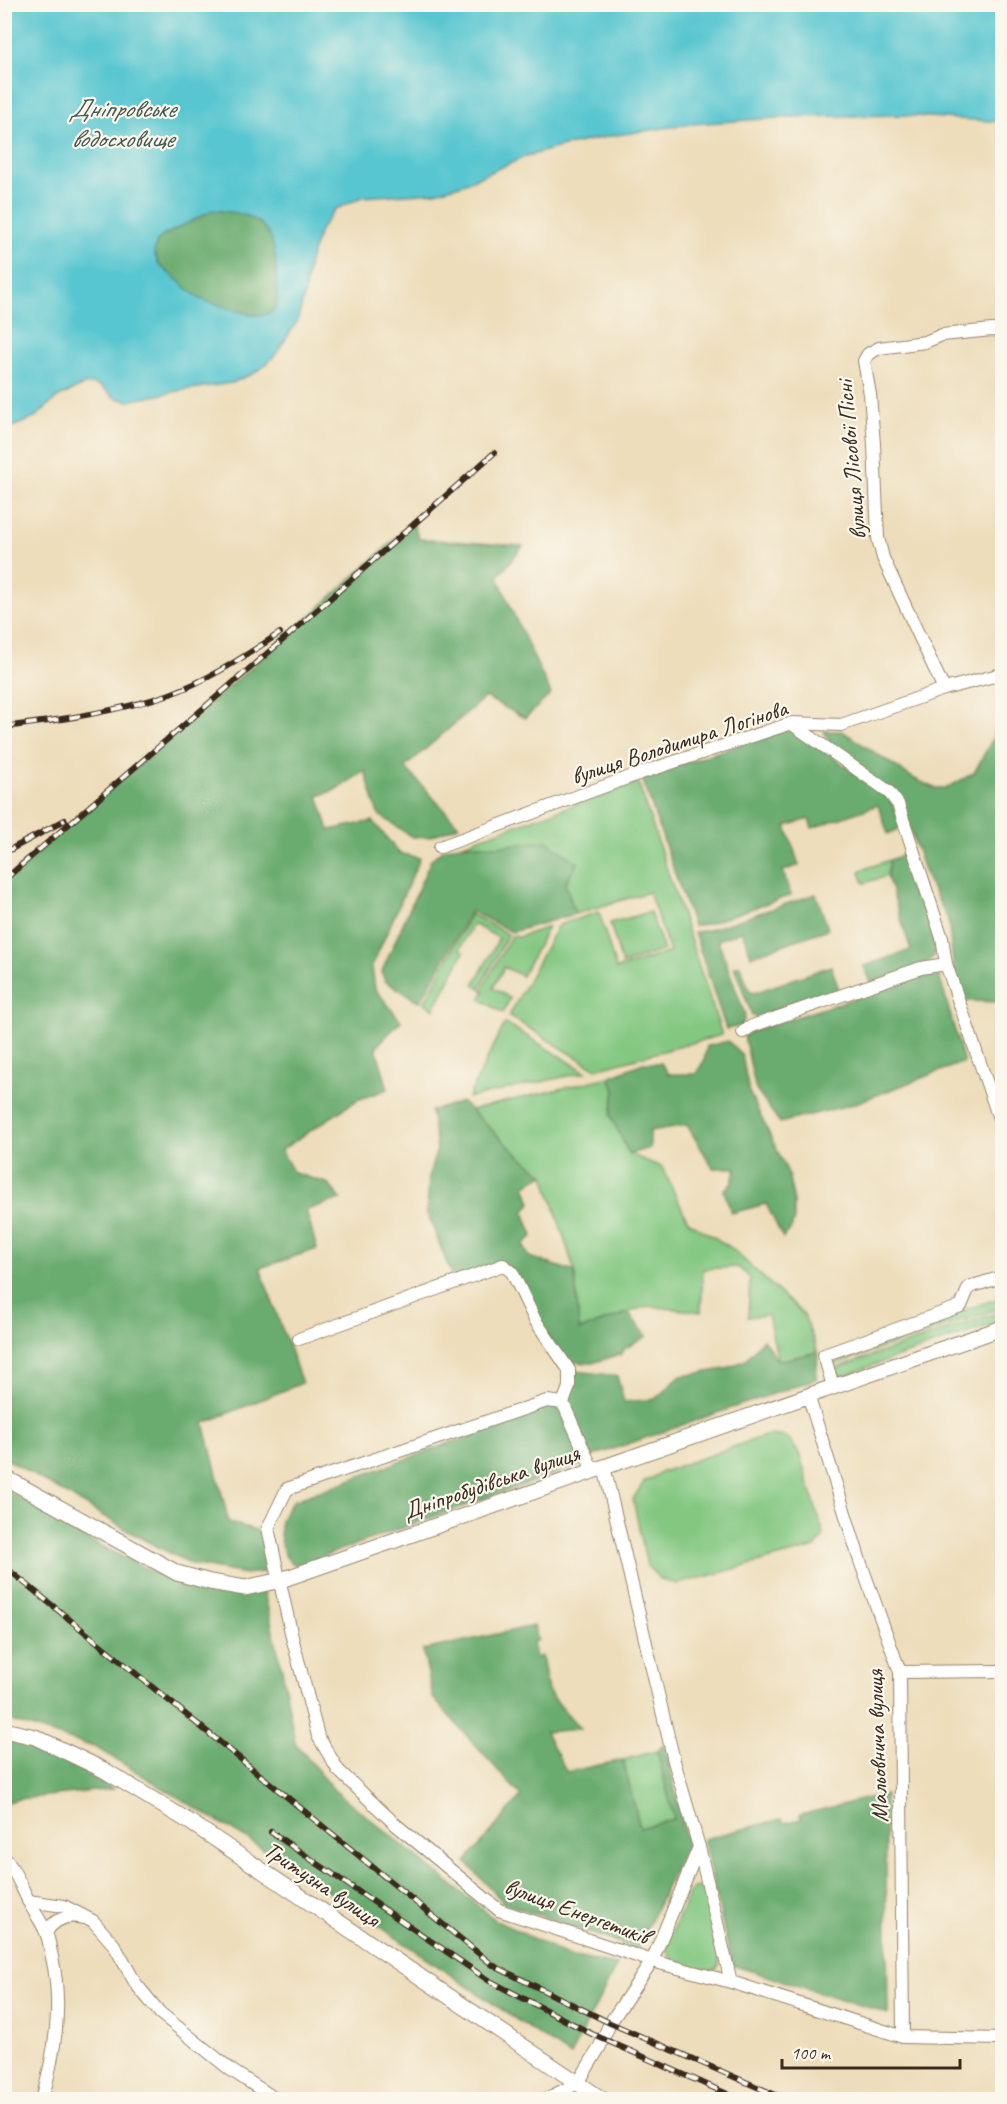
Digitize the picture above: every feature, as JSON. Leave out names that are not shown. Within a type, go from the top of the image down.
[{"type":"street","name":"вулиця Лісової Пісні","points":[[944,689],[883,558],[878,538],[874,434],[864,361],[868,354],[879,348],[925,342],[942,335],[1002,331]]},
{"type":"street","name":"вулиця Володимира Логінова","points":[[440,847],[638,774],[792,723],[841,725],[944,689],[1002,674]]},
{"type":"street","points":[[792,723],[888,791],[898,804],[942,938],[946,964],[1002,1126]]},
{"type":"street","points":[[743,1032],[752,1026],[921,968],[946,964]]},
{"type":"street","points":[[299,1339],[503,1265],[512,1272],[535,1320],[569,1370],[569,1387],[563,1403],[598,1469],[674,1761],[699,1847],[731,1982]]},
{"type":"street","points":[[833,1386],[824,1356],[961,1306],[969,1287],[1002,1278]]},
{"type":"street","name":"Дніпробудівська вулиця","points":[[4,1477],[177,1573],[245,1588],[281,1581],[1002,1328]]},
{"type":"street","name":"Мальовнича вулиця","points":[[808,1395],[860,1561],[900,1672],[903,2037]]},
{"type":"street","name":"вулиця Енергетиків","points":[[563,1403],[547,1401],[287,1489],[268,1528],[292,1637],[318,1736],[338,1770],[395,1824],[499,1910],[652,1961],[731,1982],[903,2037],[1002,2038]]},
{"type":"street","points":[[900,1672],[1002,1671]]},
{"type":"street","name":"Тритузна вулиця","points":[[4,1730],[35,1737],[104,1770],[190,1822],[603,2100]]},
{"type":"street","points":[[544,2100],[578,2082],[599,2048],[610,2023],[652,1961],[699,1847]]},
{"type":"street","points":[[4,1857],[15,1870],[46,1932],[56,1974],[57,2030],[42,2100]]},
{"type":"street","points":[[28,1900],[64,1906],[93,1921],[114,1945],[136,1984],[160,2013],[231,2070],[278,2100]]},
{"type":"street","points":[[46,1932],[61,1918],[75,1916],[93,1921]]},
{"type":"green space","points":[[213,210],[252,218],[263,226],[270,237],[276,265],[277,303],[273,311],[264,315],[251,315],[200,299],[158,264],[154,252],[157,241],[164,235]]},
{"type":"green space","points":[[413,523],[419,539],[523,546],[498,577],[551,694],[525,718],[485,697],[405,767],[459,826],[428,837],[412,837],[378,814],[365,771],[335,790],[318,796],[329,830],[373,821],[399,853],[420,858],[372,966],[375,989],[401,1021],[376,1047],[388,1089],[357,1100],[281,1150],[294,1173],[327,1183],[341,1199],[306,1210],[317,1249],[260,1268],[302,1383],[204,1423],[229,1523],[257,1530],[266,1543],[272,1571],[245,1574],[191,1564],[139,1537],[5,1458],[5,880],[299,626]]},
{"type":"green space","points":[[1002,702],[1002,1002],[966,1001],[954,971],[948,919],[927,879],[901,802],[831,746],[824,731],[842,731],[913,778],[934,788],[947,788],[974,773],[993,738]]},
{"type":"green space","points":[[795,729],[890,799],[902,827],[888,834],[878,805],[812,828],[809,819],[786,826],[799,865],[783,871],[791,895],[707,924],[693,926],[642,778],[782,730]]},
{"type":"green space","points":[[638,782],[722,1035],[596,1069],[509,1016],[558,925],[599,912],[616,969],[670,952],[649,892],[575,914],[565,883],[570,875],[497,846],[463,844]]},
{"type":"green space","points":[[547,841],[578,863],[565,883],[575,914],[512,932],[471,911],[420,1002],[385,981],[383,969],[431,860],[442,850],[463,844],[497,846]]},
{"type":"green space","points":[[909,854],[939,938],[937,949],[927,962],[871,983],[864,966],[911,950],[887,876],[890,860]]},
{"type":"green space","points":[[890,860],[887,876],[864,883],[861,870]]},
{"type":"green space","points":[[816,894],[828,929],[751,956],[742,931],[718,940],[745,1015],[742,1026],[726,1029],[694,932],[708,930]]},
{"type":"green space","points":[[650,912],[664,950],[622,964],[610,923]]},
{"type":"green space","points":[[471,914],[508,934],[480,988],[474,985],[499,938],[473,924],[460,949],[464,952],[434,1009],[424,1003]]},
{"type":"green space","points":[[548,927],[522,976],[504,967],[493,988],[510,998],[503,1013],[480,999],[485,991],[482,990],[511,936],[519,937]]},
{"type":"green space","points":[[740,965],[749,990],[754,993],[831,966],[840,993],[759,1019],[752,1015],[734,966]]},
{"type":"green space","points":[[938,972],[964,1062],[853,1104],[780,1123],[756,1090],[744,1036],[752,1031]]},
{"type":"green space","points":[[505,1023],[586,1072],[468,1098]]},
{"type":"green space","points":[[728,1041],[742,1055],[749,1092],[788,1173],[794,1202],[794,1219],[791,1229],[783,1238],[766,1204],[731,1213],[724,1190],[732,1183],[736,1168],[713,1168],[687,1125],[650,1131],[650,1148],[629,1154],[611,1116],[615,1090],[609,1077],[643,1063],[661,1063],[669,1074],[696,1074],[704,1061],[707,1046]]},
{"type":"green space","points":[[609,1077],[615,1090],[611,1116],[629,1154],[662,1167],[688,1221],[730,1247],[804,1315],[818,1352],[778,1361],[768,1315],[748,1317],[750,1278],[738,1267],[703,1269],[701,1312],[647,1306],[579,1330],[575,1272],[544,1175],[514,1151],[471,1110]]},
{"type":"green space","points":[[462,1102],[514,1151],[544,1175],[525,1185],[531,1203],[524,1212],[533,1236],[523,1244],[529,1257],[575,1272],[579,1330],[628,1313],[647,1336],[624,1349],[621,1354],[592,1363],[564,1362],[503,1265],[454,1281],[427,1212],[429,1175],[437,1149],[431,1111]]},
{"type":"green space","points":[[1002,1297],[1002,1307],[833,1365],[834,1356],[838,1353]]},
{"type":"green space","points":[[1002,1311],[1002,1321],[843,1376],[838,1375],[834,1369]]},
{"type":"green space","points":[[763,1339],[778,1361],[818,1352],[816,1379],[587,1458],[563,1403],[569,1370],[617,1376],[624,1402],[655,1399],[681,1376],[726,1369],[746,1360]]},
{"type":"green space","points":[[550,1406],[562,1409],[584,1458],[579,1465],[304,1563],[294,1564],[286,1557],[280,1526],[284,1513],[293,1501]]},
{"type":"green space","points":[[767,1435],[787,1437],[799,1453],[824,1535],[816,1547],[678,1584],[661,1580],[647,1566],[633,1499],[644,1482],[662,1472]]},
{"type":"green space","points":[[4,1489],[76,1533],[188,1590],[264,1592],[282,1669],[295,1743],[334,1790],[497,1921],[569,1956],[617,1965],[570,2056],[285,1862],[97,1748],[5,1719]]},
{"type":"green space","points":[[534,1626],[538,1640],[533,1642],[536,1658],[542,1656],[548,1691],[580,1729],[545,1732],[567,1772],[623,1760],[640,1828],[674,1819],[657,1751],[665,1744],[687,1844],[637,1949],[504,1903],[466,1862],[521,1796],[433,1698],[423,1650]]},
{"type":"green space","points":[[5,1738],[38,1746],[113,1789],[18,1799],[5,1803]]},
{"type":"green space","points":[[657,1751],[675,1819],[640,1828],[623,1760]]},
{"type":"green space","points":[[885,1794],[888,2014],[732,1965],[703,1839],[782,1819],[784,1823],[801,1819],[800,1815]]},
{"type":"green space","points":[[699,1887],[704,1890],[720,1956],[719,1966],[712,1972],[677,1962],[668,1953],[666,1946],[689,1894],[693,1888]]},
{"type":"water","name":"Дніпровське водосховище","points":[[5,4],[1002,5],[1002,122],[901,115],[790,117],[691,124],[610,136],[563,146],[527,156],[463,184],[436,192],[362,197],[334,210],[320,230],[309,262],[297,322],[276,354],[254,373],[232,383],[129,401],[115,398],[102,387],[94,384],[83,385],[57,398],[34,418],[5,430]],"holes":[[[213,210],[252,218],[263,226],[274,250],[277,303],[273,311],[264,315],[251,315],[200,299],[158,264],[154,252],[157,241],[164,235]]]},
{"type":"railway","points":[[4,880],[299,626],[494,453]]},
{"type":"railway","points":[[4,727],[107,711],[167,695],[212,675],[280,633]]},
{"type":"railway","points":[[4,853],[65,820]]},
{"type":"railway","points":[[4,1566],[494,1966],[610,2023],[787,2100]]},
{"type":"railway","points":[[271,1832],[488,1980],[592,2034],[741,2100]]}]
